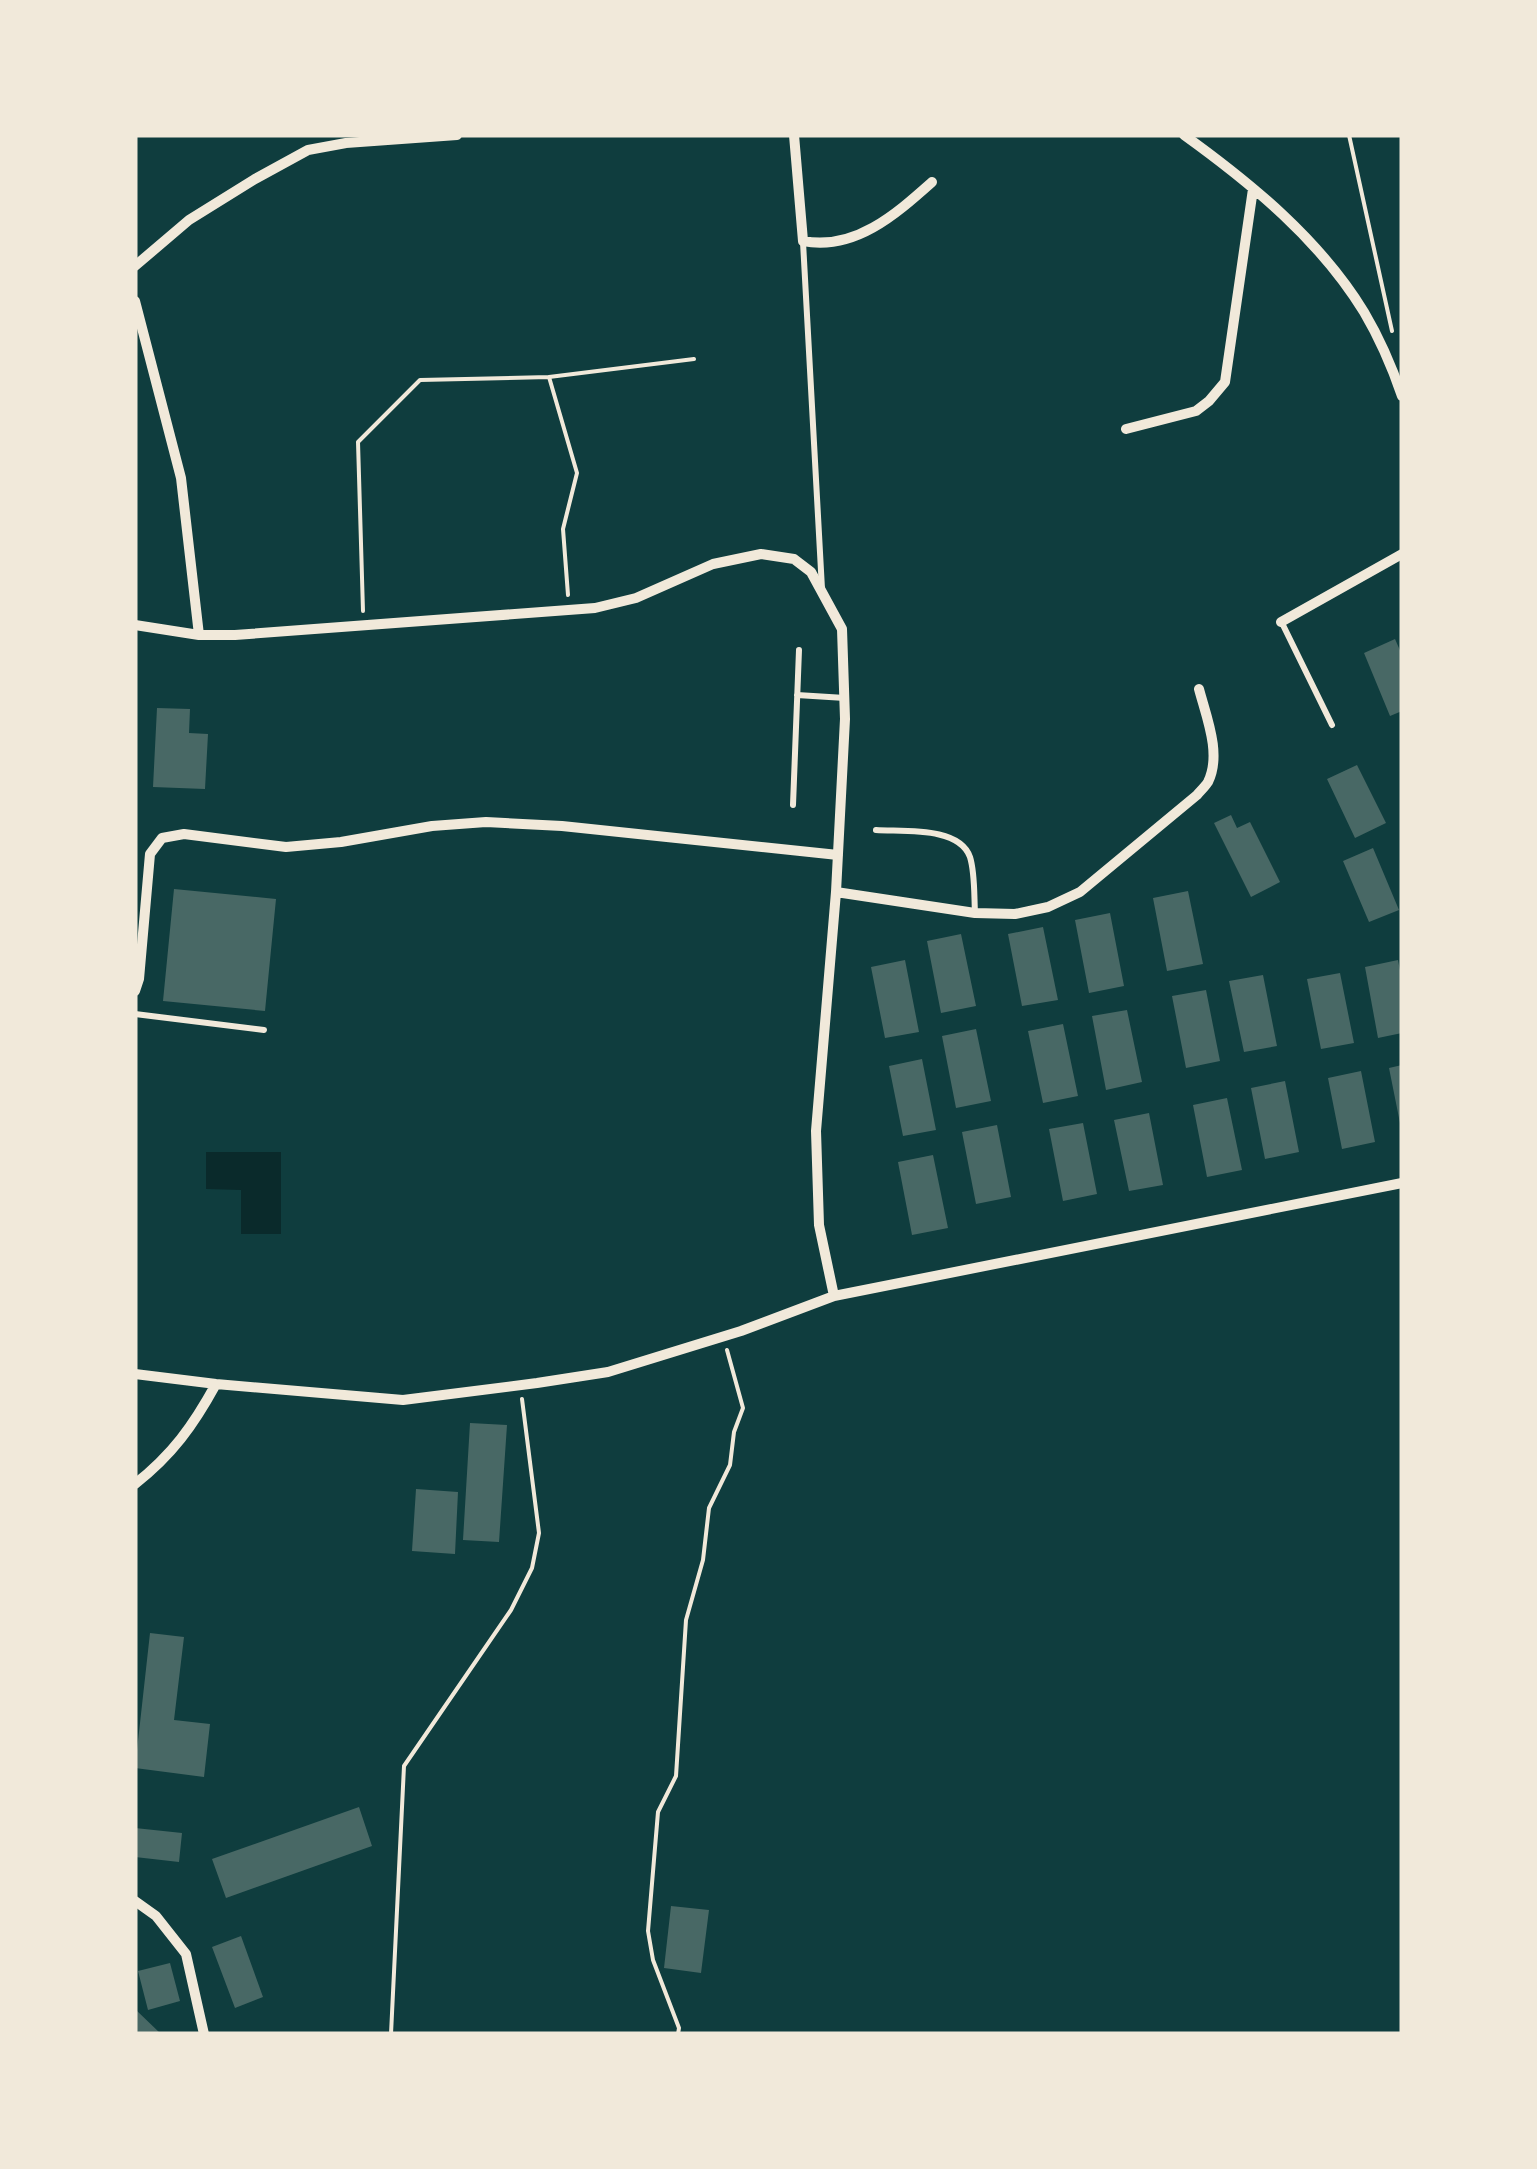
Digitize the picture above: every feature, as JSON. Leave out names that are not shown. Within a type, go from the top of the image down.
[{"type":"street","points":[[135,266],[189,220],[308,150],[346,143],[457,135]]},
{"type":"street","points":[[794,135],[803,241],[818,244],[844,239],[886,222],[932,182]]},
{"type":"street","points":[[1184,135],[1233,170],[1331,266],[1364,312],[1389,359],[1402,396]]},
{"type":"street","points":[[1126,429],[1196,411],[1225,382],[1253,188]]},
{"type":"street","points":[[135,301],[182,478],[199,635]]},
{"type":"street","points":[[135,625],[199,635],[236,635],[595,608],[636,598],[713,564],[761,554],[794,559],[811,572],[842,628],[845,698],[836,892],[816,1131],[819,1226],[834,1296]]},
{"type":"street","points":[[1281,622],[1402,554]]},
{"type":"street","points":[[836,892],[1015,914],[1048,907],[1080,892],[1208,781],[1213,758],[1211,736],[1199,689]]},
{"type":"street","points":[[135,991],[150,854],[162,838],[184,834],[286,846],[486,822],[562,826],[838,855]]},
{"type":"street","points":[[135,1374],[403,1400],[520,1386],[608,1372],[834,1296],[1402,1183]]},
{"type":"street","points":[[135,1484],[162,1463],[216,1384]]},
{"type":"street","points":[[135,1902],[156,1916],[186,1954],[204,2034]]},
{"type":"lane","points":[[803,241],[822,590]]},
{"type":"lane","points":[[1281,622],[1332,725]]},
{"type":"lane","points":[[793,805],[799,650]]},
{"type":"lane","points":[[797,695],[845,698]]},
{"type":"lane","points":[[876,830],[948,835],[961,842],[970,858],[976,912]]},
{"type":"lane","points":[[135,1014],[264,1030]]},
{"type":"path","points":[[1349,135],[1394,338]]},
{"type":"path","points":[[364,626],[358,442],[420,380],[549,377],[694,359]]},
{"type":"path","points":[[549,377],[577,474],[563,529],[570,610]]},
{"type":"path","points":[[678,2034],[653,1960],[648,1931],[658,1812],[676,1776],[686,1620],[703,1560],[709,1508],[730,1465],[742,1408],[722,1336]]},
{"type":"path","points":[[391,2034],[404,1766],[511,1610],[532,1568],[539,1533],[520,1386]]},
{"type":"water","points":[[206,1152],[281,1152],[281,1234],[241,1234],[241,1190],[206,1189]]},
{"type":"building","points":[[1395,639],[1402,655],[1402,711],[1390,716],[1364,653]]},
{"type":"building","points":[[157,708],[190,709],[189,733],[208,734],[205,789],[153,787]]},
{"type":"building","points":[[1357,765],[1386,823],[1355,838],[1327,779]]},
{"type":"building","points":[[1231,815],[1237,828],[1250,822],[1280,882],[1251,897],[1214,823]]},
{"type":"building","points":[[1373,848],[1399,910],[1369,922],[1343,861]]},
{"type":"building","points":[[174,889],[276,899],[265,1011],[163,1001]]},
{"type":"building","points":[[1188,891],[1203,964],[1167,971],[1153,898]]},
{"type":"building","points":[[1110,913],[1124,986],[1089,993],[1075,920]]},
{"type":"building","points":[[1043,927],[1058,1000],[1022,1006],[1008,934]]},
{"type":"building","points":[[961,934],[976,1006],[941,1013],[927,941]]},
{"type":"building","points":[[905,960],[919,1032],[885,1038],[871,967]]},
{"type":"building","points":[[1398,960],[1402,1033],[1378,1038],[1365,967]]},
{"type":"building","points":[[1340,973],[1354,1043],[1321,1049],[1307,979]]},
{"type":"building","points":[[1263,975],[1277,1046],[1244,1052],[1229,981]]},
{"type":"building","points":[[1206,990],[1220,1061],[1186,1068],[1172,996]]},
{"type":"building","points":[[1127,1010],[1142,1082],[1106,1090],[1092,1016]]},
{"type":"building","points":[[1063,1024],[1078,1096],[1043,1103],[1028,1031]]},
{"type":"building","points":[[976,1029],[991,1101],[956,1108],[942,1036]]},
{"type":"building","points":[[922,1059],[936,1130],[903,1136],[889,1066]]},
{"type":"building","points":[[1402,1065],[1402,1123],[1400,1123],[1389,1068]]},
{"type":"building","points":[[1361,1071],[1375,1142],[1342,1149],[1328,1078]]},
{"type":"building","points":[[1285,1081],[1299,1152],[1265,1159],[1251,1088]]},
{"type":"building","points":[[1227,1098],[1242,1170],[1207,1177],[1193,1105]]},
{"type":"building","points":[[1149,1113],[1163,1185],[1129,1191],[1114,1120]]},
{"type":"building","points":[[1083,1123],[1097,1194],[1063,1201],[1049,1129]]},
{"type":"building","points":[[997,1125],[1011,1197],[976,1204],[962,1132]]},
{"type":"building","points":[[933,1155],[948,1228],[912,1235],[898,1162]]},
{"type":"building","points":[[470,1423],[507,1425],[499,1542],[463,1540]]},
{"type":"building","points":[[416,1489],[458,1492],[455,1554],[412,1551]]},
{"type":"building","points":[[150,1633],[184,1637],[174,1720],[210,1724],[204,1777],[135,1768]]},
{"type":"building","points":[[359,1807],[372,1846],[226,1898],[212,1859]]},
{"type":"building","points":[[135,1828],[182,1833],[179,1862],[135,1857]]},
{"type":"building","points":[[671,1906],[709,1910],[701,1973],[664,1968]]},
{"type":"building","points":[[241,1936],[263,1997],[235,2008],[212,1947]]},
{"type":"building","points":[[170,1963],[180,2001],[148,2010],[138,1971]]},
{"type":"building","points":[[135,2009],[161,2034],[135,2034]]}]
